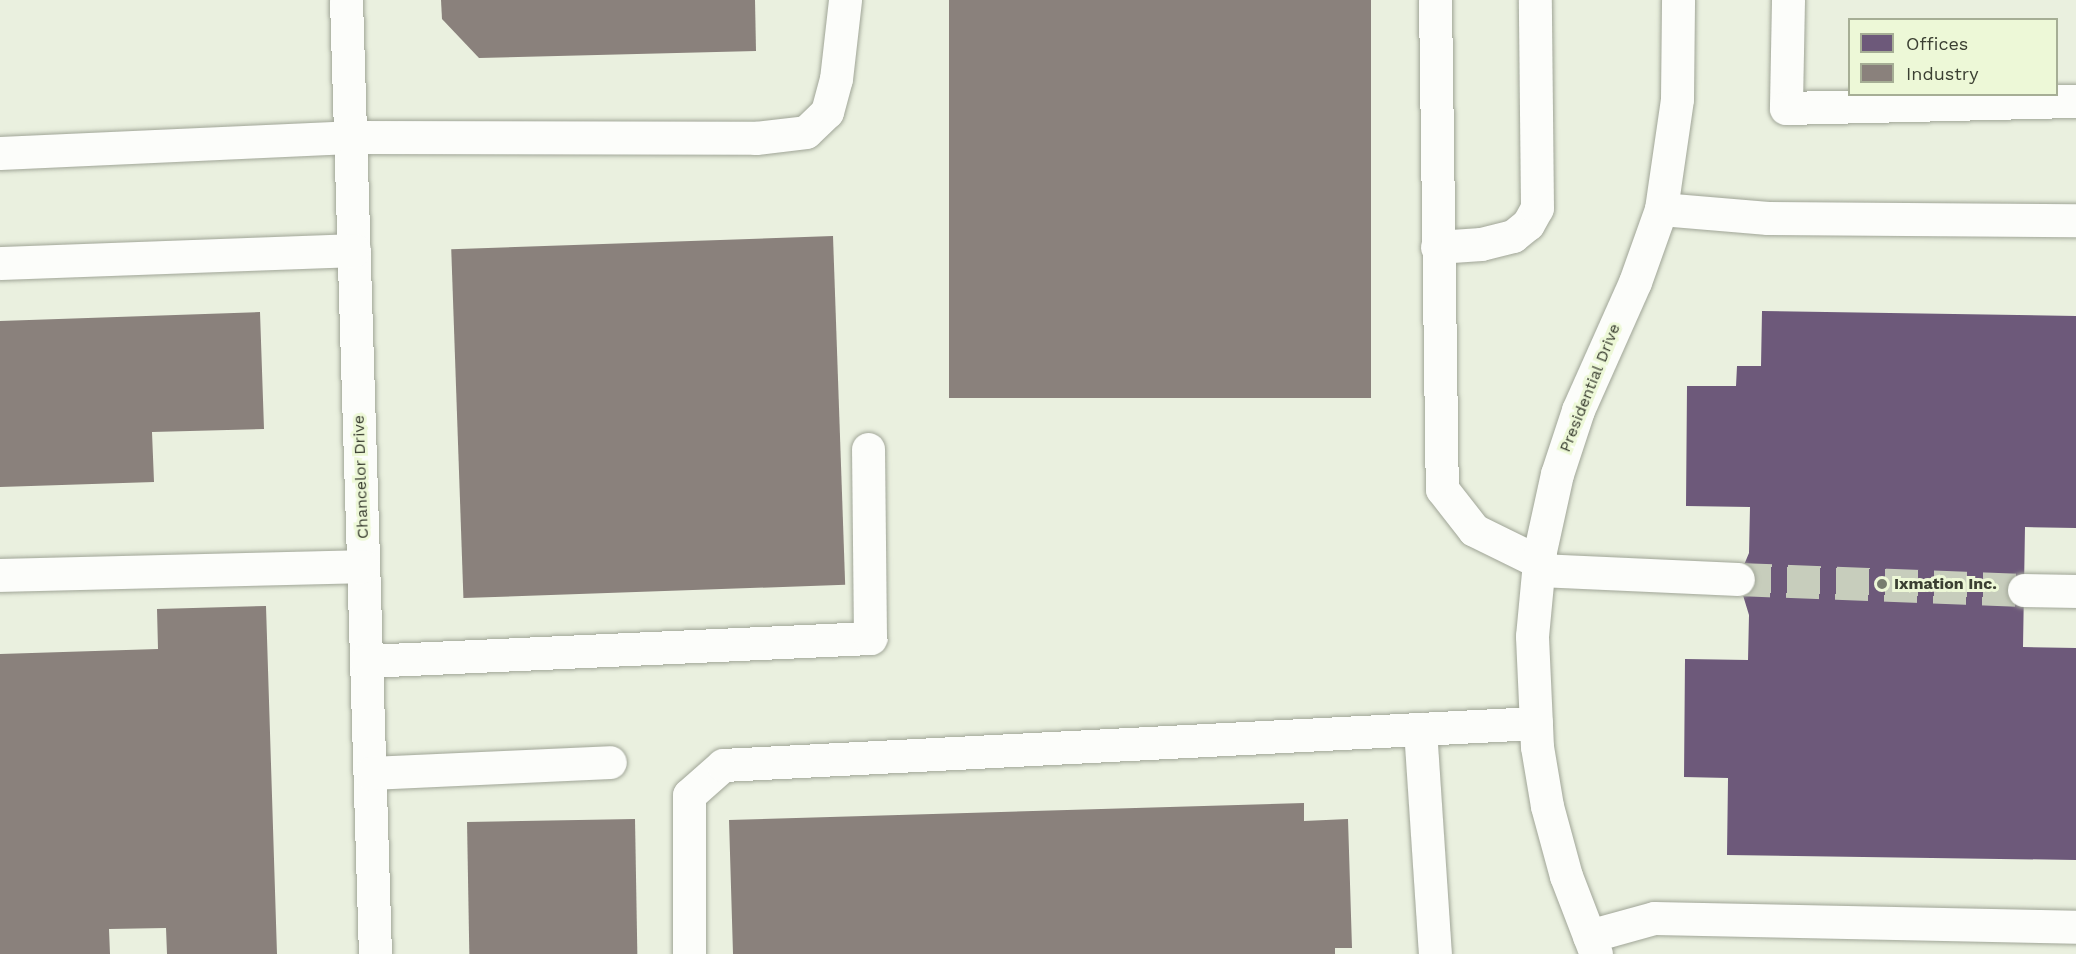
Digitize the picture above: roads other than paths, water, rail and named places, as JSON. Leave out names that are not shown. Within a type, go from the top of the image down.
[{"type":"street","name":"Chancelor Drive","points":[[346,0],[375,954]]},
{"type":"street","points":[[0,153],[350,137],[756,138],[806,132],[826,112],[836,79],[844,0]]},
{"type":"street","points":[[1435,0],[1442,489],[1474,530],[1539,566],[1738,579]]},
{"type":"street","points":[[1437,247],[1481,244],[1513,236],[1528,224],[1537,208],[1535,0]]},
{"type":"street","name":"Presidential Drive","points":[[1592,945],[1547,806],[1536,723],[1532,636],[1539,566],[1557,474],[1578,410],[1635,282],[1661,209],[1677,99],[1678,0]]},
{"type":"street","points":[[1788,0],[1786,108],[2076,101]]},
{"type":"street","points":[[1661,209],[1768,218],[2076,220]]},
{"type":"street","points":[[0,263],[354,250]]},
{"type":"street","points":[[366,661],[870,638],[868,449]]},
{"type":"street","points":[[0,575],[363,566]]},
{"type":"street","points":[[2024,590],[2076,591]]},
{"type":"street","points":[[689,954],[689,795],[723,765],[1536,723]]},
{"type":"street","points":[[1420,729],[1435,954]]},
{"type":"street","points":[[370,773],[610,762]]},
{"type":"street","points":[[1592,945],[1654,918],[2076,927]]},
{"type":"tunnel","points":[[1738,579],[2024,590]]},
{"type":"place","name":"Ixmation Inc.","points":[[1882,584]]}]
